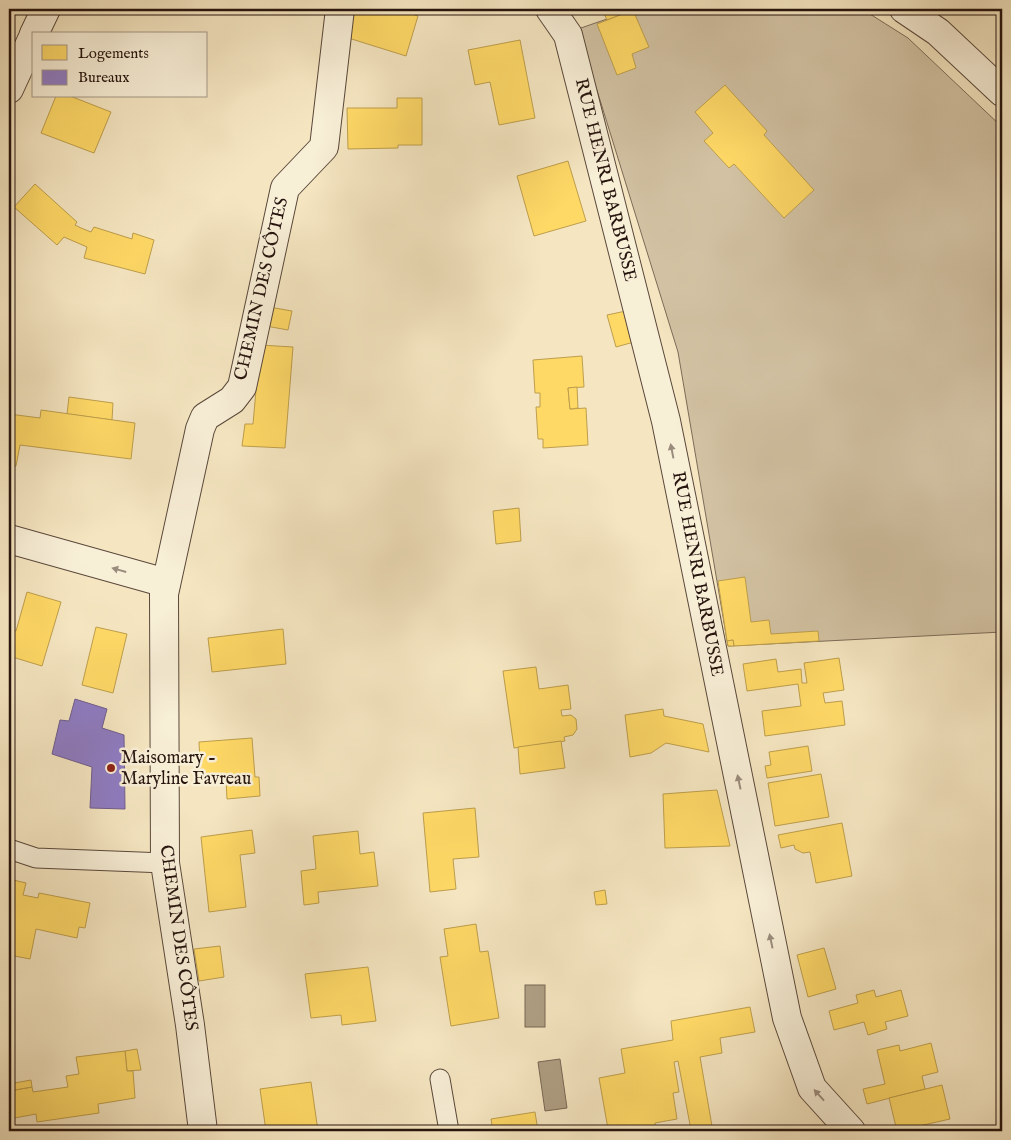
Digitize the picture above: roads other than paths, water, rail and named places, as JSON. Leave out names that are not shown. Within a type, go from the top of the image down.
[{"type":"street","points":[[35,32],[46,9]]},
{"type":"street","name":"CHEMIN DES CÔTES","points":[[203,1131],[190,1026],[164,863],[164,594],[200,429],[205,417],[232,400],[242,387],[285,188],[324,147],[340,9]]},
{"type":"street","name":"RUE HENRI BARBUSSE","points":[[550,9],[568,35],[666,421],[787,1018],[812,1088],[851,1131]]},
{"type":"street","points":[[904,9],[938,32],[1002,92]]},
{"type":"street","points":[[9,89],[32,38]]},
{"type":"street","points":[[9,539],[166,583]]},
{"type":"lane","points":[[9,849],[36,858],[164,863]]},
{"type":"lane","points":[[440,1079],[449,1131]]},
{"type":"place","name":"Maisomary - Maryline Favreau","points":[[111,768]]}]
